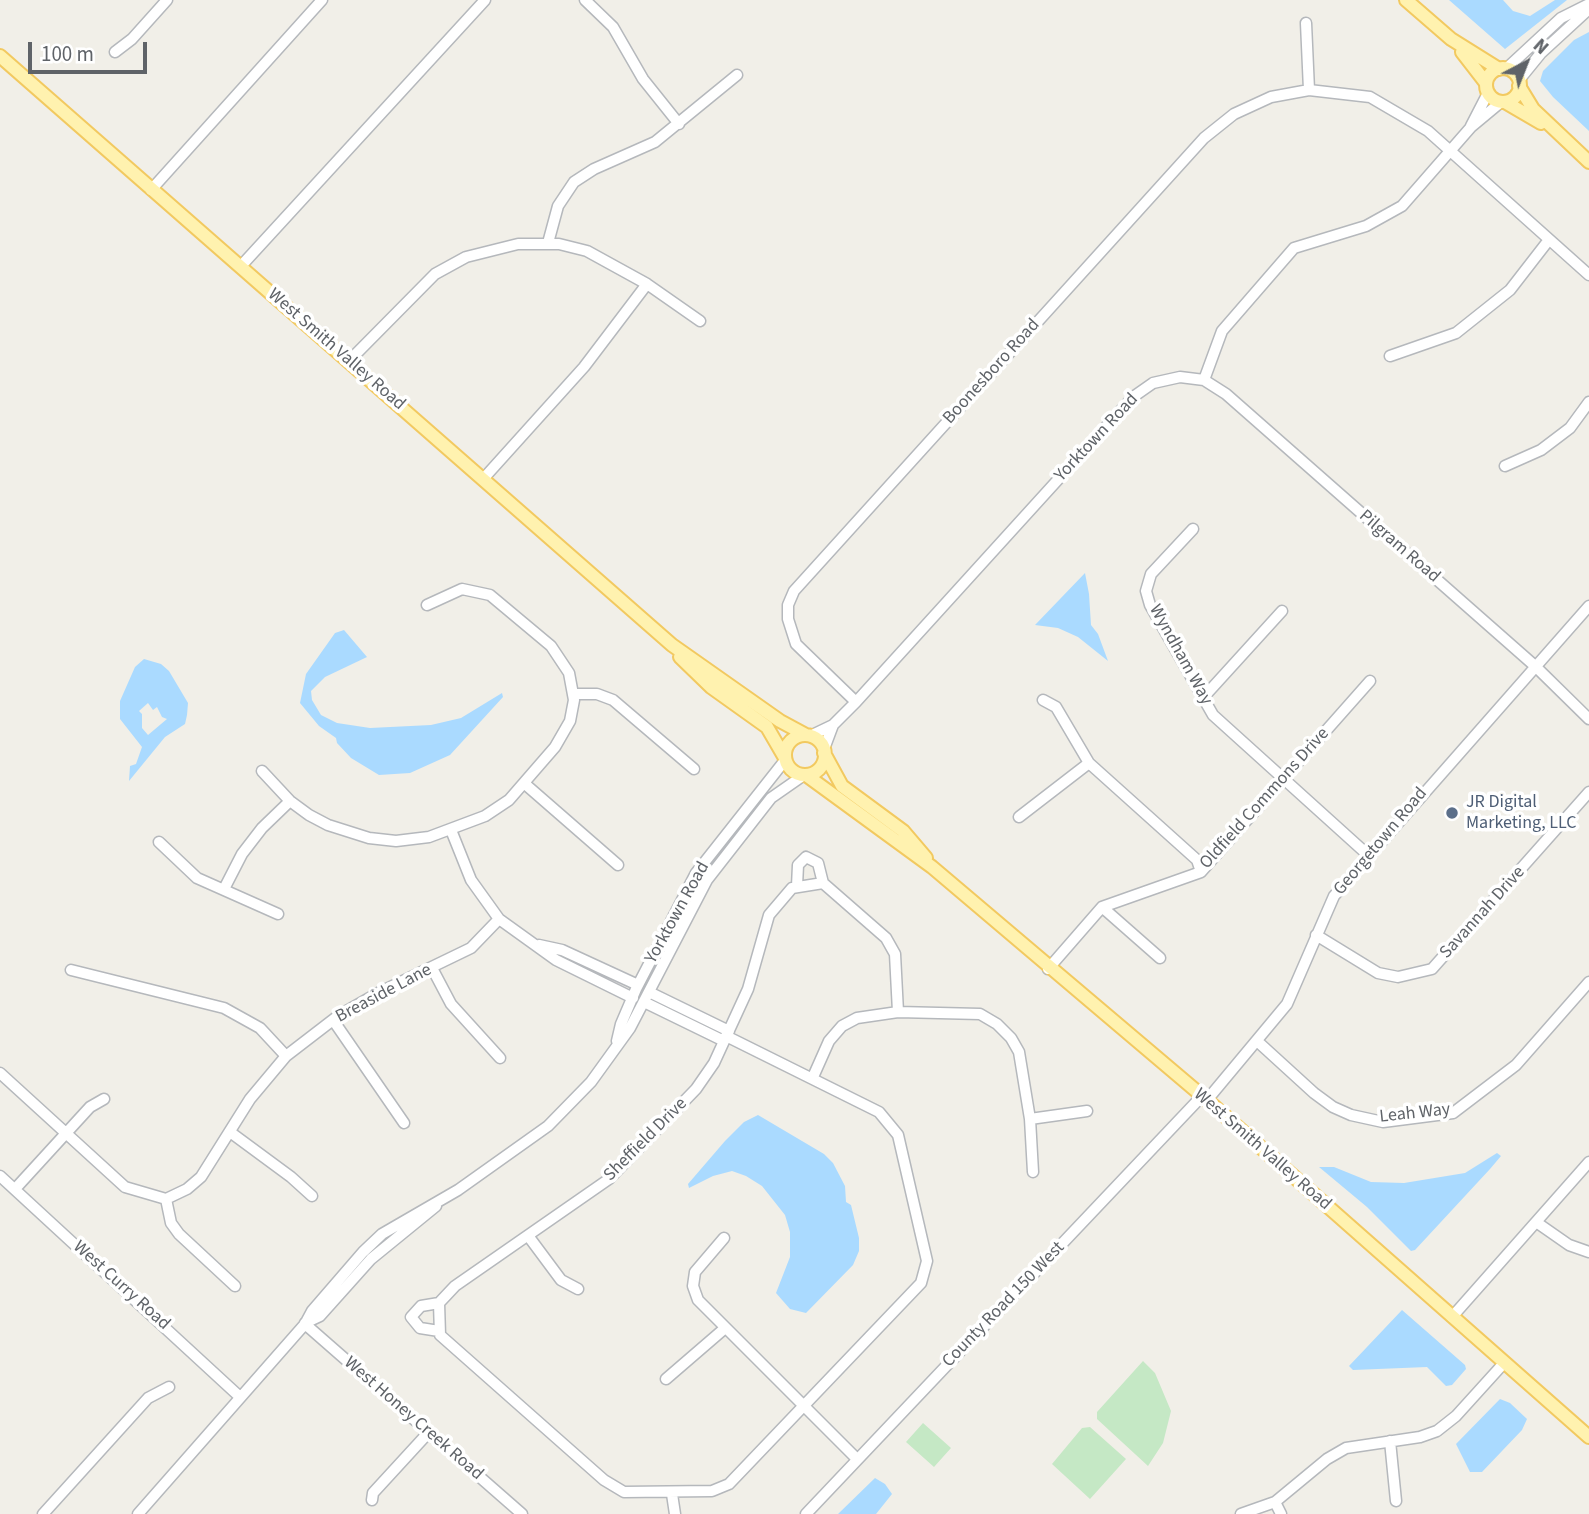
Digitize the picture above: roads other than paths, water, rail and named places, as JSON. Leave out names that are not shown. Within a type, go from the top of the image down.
[{"type":"main road","points":[[1406,0],[1451,39],[1476,66],[1487,88],[1503,102],[1553,129]]},
{"type":"main road","points":[[1451,39],[1502,69],[1519,83],[1530,105],[1589,162]]},
{"type":"main road","name":"West Smith Valley Road","points":[[0,56],[484,478],[671,645],[711,687],[767,727],[786,758]]},
{"type":"main road","points":[[1487,88],[1502,69]]},
{"type":"main road","points":[[1503,102],[1515,97],[1519,83]]},
{"type":"main road","name":"West Smith Valley Road","points":[[671,645],[780,722],[808,736]]},
{"type":"main road","points":[[808,736],[817,739],[824,751],[820,768],[805,775],[792,770],[786,758],[791,741],[808,736]]},
{"type":"main road","name":"West Smith Valley Road","points":[[824,751],[842,786],[903,831],[932,867]]},
{"type":"main road","name":"West Smith Valley Road","points":[[805,775],[932,867],[1048,969],[1204,1098],[1589,1437]]},
{"type":"street","points":[[115,52],[132,39],[167,0]]},
{"type":"street","points":[[151,190],[322,0]]},
{"type":"street","points":[[241,267],[485,0]]},
{"type":"street","points":[[586,0],[613,27],[643,79],[679,124]]},
{"type":"street","points":[[1502,69],[1561,18],[1589,7]]},
{"type":"street","points":[[1519,83],[1541,53],[1589,7]]},
{"type":"street","points":[[1306,23],[1310,90]]},
{"type":"street","points":[[548,243],[558,206],[575,182],[594,169],[655,142],[737,75]]},
{"type":"street","points":[[1471,127],[1487,88]]},
{"type":"street","name":"Boonesboro Road","points":[[856,702],[796,644],[788,619],[788,605],[794,591],[1203,138],[1249,105],[1271,97],[1310,90],[1370,97],[1420,126],[1451,150],[1548,241],[1589,275]]},
{"type":"street","points":[[1204,380],[1222,331],[1294,248],[1366,226],[1402,206],[1471,127],[1503,102]]},
{"type":"street","points":[[1390,356],[1456,333],[1510,290],[1548,241]]},
{"type":"street","points":[[349,361],[419,286],[442,269],[477,253],[518,244],[548,243],[587,251],[647,284],[701,321]]},
{"type":"street","points":[[484,478],[584,368],[647,284]]},
{"type":"street","name":"Yorktown Road","points":[[808,736],[833,725],[856,702],[1133,397],[1161,380],[1180,377],[1204,380]]},
{"type":"street","name":"Pilgram Road","points":[[1204,380],[1226,394],[1535,666],[1589,719]]},
{"type":"street","points":[[1505,466],[1541,450],[1570,428],[1589,401]]},
{"type":"street","name":"Wyndham Way","points":[[1192,529],[1151,574],[1146,591],[1150,606],[1202,699],[1232,734],[1368,855]]},
{"type":"street","points":[[262,771],[290,801],[328,825],[369,838],[396,841],[451,830],[485,816],[509,800],[555,747],[570,721],[574,694],[569,673],[557,653],[490,595],[462,589],[427,605]]},
{"type":"street","name":"Georgetown Road","points":[[1204,1098],[1287,1004],[1334,896],[1589,606]]},
{"type":"street","points":[[1202,699],[1282,611]]},
{"type":"street","name":"Oldfield Commons Drive","points":[[1048,969],[1102,907],[1201,872],[1370,681]]},
{"type":"street","points":[[574,694],[597,694],[612,700],[694,769]]},
{"type":"street","points":[[1043,700],[1056,707],[1090,763],[1197,860],[1201,872]]},
{"type":"street","name":"Yorktown Road","points":[[824,751],[833,725]]},
{"type":"street","name":"Yorktown Road","points":[[616,1045],[621,1024],[638,985],[696,873],[786,758]]},
{"type":"street","points":[[1019,817],[1090,763]]},
{"type":"street","name":"Yorktown Road","points":[[240,1398],[305,1324],[320,1316],[371,1259],[415,1227],[440,1202],[548,1126],[591,1082],[644,1002],[707,880],[771,798],[805,775]]},
{"type":"street","points":[[525,783],[618,865]]},
{"type":"street","name":"Savannah Drive","points":[[1316,935],[1378,973],[1398,977],[1432,969],[1589,792]]},
{"type":"street","points":[[224,889],[243,854],[262,828],[290,801]]},
{"type":"street","points":[[451,830],[471,880],[499,919],[539,945],[556,960],[632,998]]},
{"type":"street","points":[[159,842],[197,878],[278,914]]},
{"type":"street","name":"Sheffield Drive","points":[[439,1333],[420,1328],[411,1317],[421,1306],[439,1303],[455,1286],[609,1179],[702,1082],[748,989],[769,915],[794,887],[798,865],[806,858],[818,863],[823,883]]},
{"type":"street","points":[[794,887],[823,883],[890,943],[896,962],[898,1012]]},
{"type":"street","points":[[1102,907],[1160,958]]},
{"type":"street","name":"Breaside Lane","points":[[166,1199],[187,1189],[201,1177],[250,1099],[286,1056],[333,1020],[380,992],[471,948],[499,919]]},
{"type":"street","points":[[539,945],[562,950],[638,985]]},
{"type":"street","points":[[432,968],[451,1004],[500,1058]]},
{"type":"street","points":[[71,970],[224,1009],[260,1028],[286,1056]]},
{"type":"street","name":"Leah Way","points":[[1257,1041],[1324,1100],[1351,1115],[1384,1122],[1454,1113],[1516,1065],[1589,982]]},
{"type":"street","points":[[649,992],[726,1036]]},
{"type":"street","points":[[439,1303],[439,1333],[613,1487],[632,1493],[672,1494],[712,1491],[729,1484],[922,1283],[927,1261],[898,1135],[879,1112],[726,1036],[644,1002]]},
{"type":"street","points":[[813,1077],[829,1041],[842,1026],[857,1018],[898,1012],[980,1014],[997,1024],[1012,1038],[1018,1052],[1030,1119],[1033,1172]]},
{"type":"street","points":[[333,1020],[404,1124]]},
{"type":"street","points":[[0,1073],[125,1187],[166,1199],[171,1223],[179,1234],[235,1286]]},
{"type":"street","name":"County Road 150 West","points":[[806,1514],[1204,1098]]},
{"type":"street","points":[[15,1189],[90,1107],[104,1099]]},
{"type":"street","points":[[1030,1119],[1087,1111]]},
{"type":"street","points":[[230,1132],[312,1196]]},
{"type":"street","points":[[1452,1317],[1589,1162]]},
{"type":"street","name":"West Curry Road","points":[[0,1176],[240,1398]]},
{"type":"street","points":[[1536,1222],[1569,1245],[1589,1252]]},
{"type":"street","points":[[529,1237],[561,1280],[578,1289]]},
{"type":"street","points":[[724,1238],[697,1268],[693,1286],[698,1300],[856,1459]]},
{"type":"street","name":"West Honey Creek Road","points":[[305,1324],[522,1514]]},
{"type":"street","points":[[666,1379],[724,1329]]},
{"type":"street","points":[[1241,1514],[1275,1502],[1338,1452],[1355,1445],[1420,1437],[1441,1428],[1504,1363]]},
{"type":"street","points":[[43,1514],[148,1398],[169,1387]]},
{"type":"street","points":[[138,1514],[240,1398]]},
{"type":"street","points":[[372,1500],[373,1493],[429,1432]]},
{"type":"street","points":[[1390,1441],[1396,1501]]},
{"type":"street","points":[[672,1494],[675,1514]]},
{"type":"street","points":[[1275,1502],[1282,1514]]},
{"type":"water","points":[[1449,0],[1503,0],[1513,11],[1530,16],[1555,0],[1567,0],[1505,49]]},
{"type":"water","points":[[1589,32],[1589,131],[1540,81],[1543,71],[1574,40]]},
{"type":"water","points":[[1085,573],[1091,625],[1098,634],[1108,661],[1078,637],[1058,628],[1035,625]]},
{"type":"water","points":[[344,630],[367,657],[325,677],[311,691],[312,700],[321,715],[337,723],[370,728],[431,725],[461,718],[502,693],[503,697],[450,755],[410,773],[379,775],[351,758],[337,743],[336,738],[319,726],[300,703],[306,674],[335,633]]},
{"type":"water","points":[[144,659],[161,664],[169,671],[188,703],[185,724],[165,737],[129,781],[130,766],[136,764],[142,747],[120,719],[120,701],[135,667]],"holes":[[[148,703],[153,710],[157,707],[162,717],[167,719],[148,735],[142,728],[142,714],[139,711]]]},
{"type":"water","points":[[758,1115],[824,1154],[833,1163],[845,1186],[846,1202],[851,1205],[859,1238],[859,1251],[853,1265],[806,1313],[790,1309],[776,1293],[790,1257],[790,1232],[785,1215],[762,1186],[732,1171],[713,1176],[689,1188],[688,1184],[744,1122]]},
{"type":"water","points":[[1497,1153],[1501,1156],[1490,1169],[1415,1250],[1411,1251],[1367,1207],[1319,1167],[1334,1167],[1371,1182],[1404,1183],[1465,1173]]},
{"type":"water","points":[[1402,1310],[1465,1365],[1466,1369],[1452,1385],[1446,1386],[1427,1367],[1353,1370],[1349,1366]]},
{"type":"water","points":[[1500,1399],[1510,1403],[1527,1419],[1522,1430],[1482,1472],[1470,1472],[1456,1444]]},
{"type":"water","points":[[875,1478],[885,1484],[892,1494],[876,1514],[838,1514]]},
{"type":"place","name":"JR Digital Marketing, LLC","points":[[1452,813]]}]
